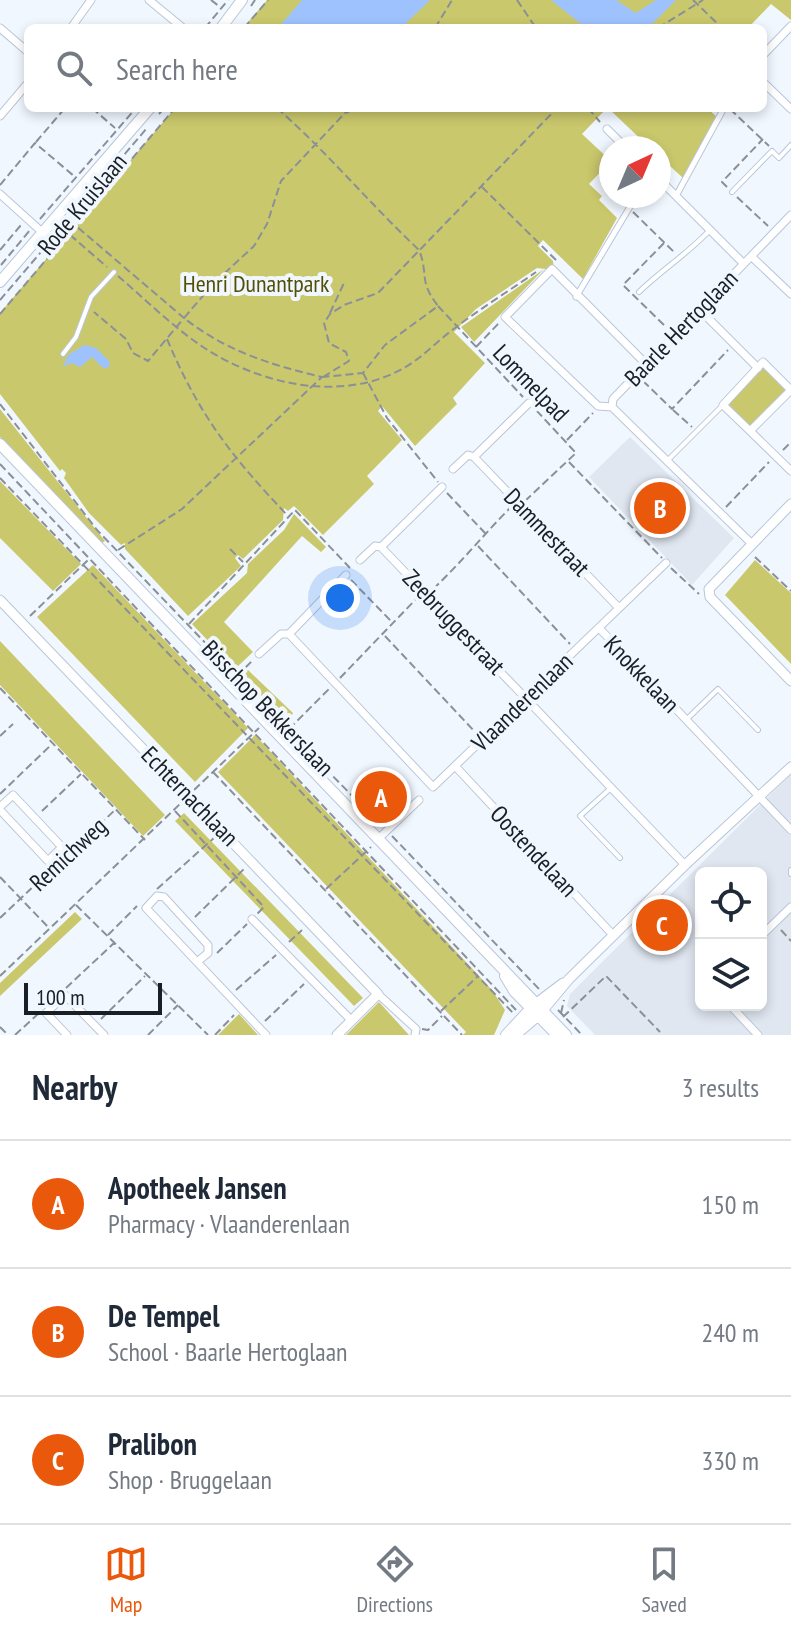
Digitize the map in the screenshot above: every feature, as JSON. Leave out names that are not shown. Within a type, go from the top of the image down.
[{"type":"main road","points":[[216,24],[235,2]]},
{"type":"main road","points":[[223,24],[235,2]]},
{"type":"main road","name":"Rode Kruislaan","points":[[0,282],[39,228],[146,112]]},
{"type":"main road","name":"Bisschop Bekkerslaan","points":[[0,444],[502,971],[559,1018],[566,1035]]},
{"type":"main road","points":[[506,1035],[541,1006]]},
{"type":"main road","points":[[515,1035],[541,1006]]},
{"type":"main road","name":"Bisschop Bekkerslaan","points":[[541,1006],[557,1035]]},
{"type":"street","points":[[74,24],[91,0]]},
{"type":"street","points":[[149,0],[178,24]]},
{"type":"street","points":[[767,51],[791,26]]},
{"type":"street","points":[[0,28],[24,49]]},
{"type":"street","points":[[767,86],[791,109]]},
{"type":"street","points":[[0,116],[24,88]]},
{"type":"street","points":[[676,196],[725,112]]},
{"type":"street","points":[[607,129],[614,136]]},
{"type":"street","points":[[671,191],[743,263]]},
{"type":"street","points":[[0,194],[39,228]]},
{"type":"street","points":[[576,297],[629,208]]},
{"type":"street","name":"Baarle Hertoglaan","points":[[752,544],[612,407],[613,399],[791,215]]},
{"type":"street","points":[[752,257],[791,294]]},
{"type":"street","points":[[612,407],[598,406],[505,317],[552,269],[576,297],[646,364]]},
{"type":"street","points":[[699,309],[758,368]]},
{"type":"street","points":[[750,431],[791,390],[763,362],[723,405],[791,471]]},
{"type":"street","points":[[453,469],[468,455],[474,457],[529,403]]},
{"type":"street","name":"Dammestraat","points":[[474,457],[619,608]]},
{"type":"street","points":[[360,560],[375,546],[381,547],[440,485]]},
{"type":"street","points":[[791,504],[709,589],[710,597],[791,681]]},
{"type":"street","name":"Zeebruggestraat","points":[[381,547],[685,865]]},
{"type":"street","name":"Vlaanderenlaan","points":[[334,684],[433,787],[666,563]]},
{"type":"street","points":[[259,654],[281,634],[289,634],[346,575]]},
{"type":"street","name":"Echternachlaan","points":[[0,600],[416,1032]]},
{"type":"street","name":"Knokkelaan","points":[[599,628],[791,830]]},
{"type":"street","points":[[289,634],[334,684]]},
{"type":"street","name":"Oostendelaan","points":[[455,766],[614,936]]},
{"type":"street","points":[[541,1006],[685,865],[791,767]]},
{"type":"street","name":"Remichweg","points":[[13,795],[62,847],[48,861],[0,808],[13,795]]},
{"type":"street","points":[[377,840],[419,800]]},
{"type":"street","points":[[200,965],[208,953],[208,945],[164,897],[157,896],[146,908],[266,1035]]},
{"type":"street","points":[[767,930],[791,907]]},
{"type":"street","points":[[252,919],[352,1021]]},
{"type":"street","points":[[337,1035],[378,994]]},
{"type":"street","points":[[67,1035],[46,1013],[65,995],[104,1035]]},
{"type":"street","points":[[736,1011],[758,1035]]},
{"type":"lane","points":[[732,192],[772,151],[779,158],[791,145]]},
{"type":"lane","points":[[639,292],[671,260],[682,259],[710,229]]},
{"type":"lane","points":[[63,354],[76,337],[86,305],[114,272]]},
{"type":"lane","points":[[666,462],[723,405]]},
{"type":"lane","name":"Knokkelaan","points":[[686,720],[718,689],[758,730]]},
{"type":"lane","points":[[612,787],[580,816],[620,858]]},
{"type":"path","points":[[211,0],[221,8]]},
{"type":"path","points":[[247,24],[268,0]]},
{"type":"path","points":[[437,24],[452,0]]},
{"type":"path","points":[[517,0],[533,24]]},
{"type":"path","points":[[693,0],[718,24]]},
{"type":"path","points":[[664,24],[703,0]]},
{"type":"path","points":[[208,24],[221,8],[235,2]]},
{"type":"path","points":[[0,185],[62,112]]},
{"type":"path","points":[[97,112],[117,130]]},
{"type":"path","name":"Rode Kruislaan","points":[[0,265],[39,228],[75,177],[133,112]]},
{"type":"path","name":"Rode Kruislaan","points":[[0,300],[161,112]]},
{"type":"path","points":[[0,314],[172,112]]},
{"type":"path","points":[[281,112],[315,142],[351,184],[419,250]]},
{"type":"path","points":[[86,305],[126,339],[133,353],[148,361],[213,284],[254,246],[267,224],[281,181],[315,142],[348,112]]},
{"type":"path","points":[[330,314],[378,293],[553,112]]},
{"type":"path","points":[[592,112],[607,129]]},
{"type":"path","points":[[732,112],[772,151]]},
{"type":"path","points":[[763,139],[722,182],[774,232]]},
{"type":"path","points":[[35,143],[75,177]]},
{"type":"path","points":[[62,228],[177,326],[231,363],[313,386],[368,383],[405,368],[456,327],[539,270],[552,269],[558,261],[482,187]]},
{"type":"path","points":[[631,208],[682,259]]},
{"type":"path","points":[[0,250],[27,218]]},
{"type":"path","points":[[69,220],[184,318],[241,353],[266,364],[322,377],[363,373],[385,345],[438,306]]},
{"type":"path","name":"Lommelpad","points":[[419,250],[424,262],[424,286],[438,306],[576,453],[568,461]]},
{"type":"path","points":[[117,551],[182,509],[322,377],[349,361],[346,352],[329,343],[324,323],[344,283]]},
{"type":"path","points":[[475,348],[505,317]]},
{"type":"path","points":[[167,339],[203,415],[234,459],[289,517]]},
{"type":"path","points":[[672,409],[724,355]]},
{"type":"path","points":[[363,373],[387,418],[440,485],[485,533]]},
{"type":"path","points":[[644,382],[696,431]]},
{"type":"path","name":"Bisschop Bekkerslaan","points":[[0,404],[117,551],[264,705]]},
{"type":"path","points":[[565,441],[596,409]]},
{"type":"path","points":[[776,457],[791,442]]},
{"type":"path","points":[[334,684],[384,635],[392,622],[478,546],[485,533],[568,461],[690,588],[710,597]]},
{"type":"path","points":[[727,506],[769,462]]},
{"type":"path","name":"Bisschop Bekkerslaan","points":[[0,464],[513,1006]]},
{"type":"path","points":[[440,485],[453,469]]},
{"type":"path","points":[[0,478],[511,1012]]},
{"type":"path","points":[[244,563],[295,510],[351,569],[346,575],[392,622]]},
{"type":"path","points":[[478,546],[576,650]]},
{"type":"path","points":[[188,625],[245,568],[230,549]]},
{"type":"path","points":[[742,555],[748,560],[753,555],[791,591]]},
{"type":"path","points":[[24,623],[90,558]]},
{"type":"path","points":[[384,635],[482,740]]},
{"type":"path","points":[[237,676],[259,654]]},
{"type":"path","name":"Bisschop Bekkerslaan","points":[[280,722],[288,730],[334,684]]},
{"type":"path","points":[[0,688],[145,840]]},
{"type":"path","points":[[0,736],[13,724]]},
{"type":"path","points":[[189,796],[255,730]]},
{"type":"path","name":"Bisschop Bekkerslaan","points":[[299,741],[387,831],[541,1006],[582,1035]]},
{"type":"path","points":[[0,794],[53,744]]},
{"type":"path","name":"Echternachlaan","points":[[212,772],[462,1035]]},
{"type":"path","name":"Remichweg","points":[[34,818],[82,774]]},
{"type":"path","name":"Remichweg","points":[[64,858],[116,809]]},
{"type":"path","points":[[0,976],[174,810],[264,907],[200,965]]},
{"type":"path","points":[[325,890],[368,850]]},
{"type":"path","name":"Remichweg","points":[[0,918],[54,867]]},
{"type":"path","points":[[0,877],[50,929]]},
{"type":"path","points":[[188,923],[236,877]]},
{"type":"path","points":[[76,905],[208,1035]]},
{"type":"path","points":[[229,997],[310,922]]},
{"type":"path","points":[[774,923],[791,941]]},
{"type":"path","points":[[95,1026],[146,975]]},
{"type":"path","points":[[440,1011],[477,976]]},
{"type":"path","points":[[559,1018],[606,976],[660,1032]]},
{"type":"path","points":[[259,1028],[309,979]]},
{"type":"path","points":[[559,1018],[569,979]]},
{"type":"path","points":[[148,1035],[179,1004]]},
{"type":"path","points":[[215,1035],[241,1009]]},
{"type":"path","points":[[416,1032],[428,1030],[443,1016]]},
{"type":"path","points":[[0,1027],[8,1035]]},
{"type":"shaded area","points":[[630,437],[734,538],[692,585],[589,477]]},
{"type":"shaded area","points":[[791,774],[791,1035],[595,1035],[567,1006],[570,994],[695,870],[695,1011],[767,1011],[767,867],[698,867]]},
{"type":"green space","points":[[267,0],[791,0],[791,20],[771,4],[752,24],[246,24]]},
{"type":"green space","name":"Henri Dunantpark","points":[[172,112],[603,112],[582,134],[599,150],[599,174],[589,184],[599,193],[599,208],[607,208],[617,218],[583,279],[543,240],[538,246],[553,261],[554,270],[537,268],[476,309],[454,332],[485,363],[453,398],[457,404],[415,446],[382,406],[378,411],[402,440],[367,476],[374,484],[323,535],[294,506],[288,511],[284,508],[283,520],[243,559],[238,555],[235,558],[241,566],[188,616],[125,549],[125,543],[121,545],[89,513],[64,478],[66,473],[62,469],[60,471],[0,394],[0,313]]},
{"type":"green space","points":[[612,112],[711,112],[717,117],[683,178],[671,167],[671,136],[637,136]]},
{"type":"green space","points":[[544,269],[474,342],[461,327]]},
{"type":"green space","points":[[764,367],[787,389],[751,427],[728,404]]},
{"type":"green space","points":[[0,409],[105,541],[102,543],[0,437]]},
{"type":"green space","points":[[0,481],[81,564],[53,591],[0,538]]},
{"type":"green space","points":[[294,514],[326,547],[321,552],[302,536],[224,622],[253,652],[235,669],[192,624],[247,573],[248,564],[284,530]]},
{"type":"green space","points":[[755,560],[791,593],[791,664],[725,595]]},
{"type":"green space","points":[[93,565],[248,728],[195,782],[37,617]]},
{"type":"green space","points":[[0,641],[165,815],[143,836],[0,685]]},
{"type":"green space","points":[[248,670],[293,713],[288,724],[241,675]]},
{"type":"green space","points":[[255,735],[492,990],[505,1010],[494,1035],[463,1035],[466,1032],[218,772]]},
{"type":"green space","points":[[184,813],[363,998],[354,1006],[175,821]]},
{"type":"green space","points":[[75,912],[82,919],[0,996],[0,983]]},
{"type":"green space","points":[[379,1002],[409,1035],[346,1035]]},
{"type":"green space","points":[[239,1014],[258,1035],[218,1035]]},
{"type":"water","points":[[302,0],[430,0],[405,24],[281,24]]},
{"type":"water","points":[[551,0],[616,0],[636,13],[656,0],[676,0],[652,24],[581,24]]},
{"type":"water","points":[[84,345],[96,348],[110,362],[108,368],[103,368],[92,357],[80,367],[71,363],[63,367],[68,355]]},
{"type":"place","name":"De Tempel","points":[[660,508]]},
{"type":"place","name":"Apotheek Jansen","points":[[381,797]]},
{"type":"place","name":"Pralibon","points":[[662,925]]}]
